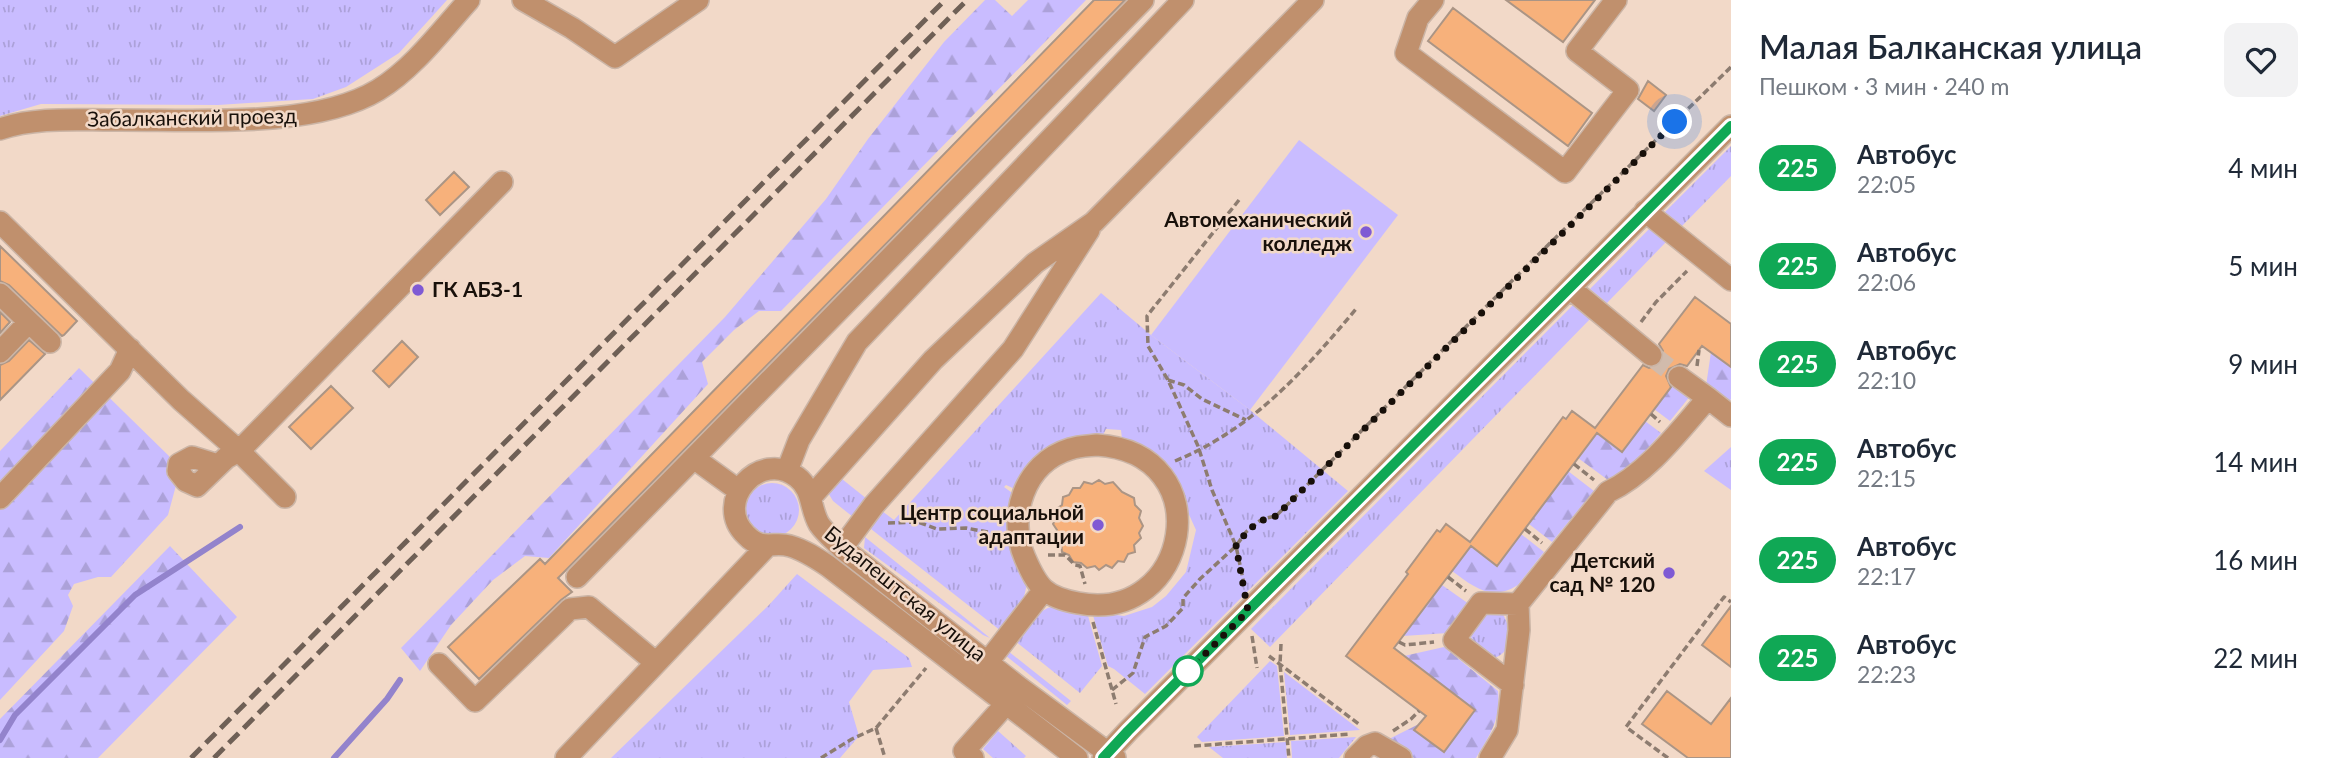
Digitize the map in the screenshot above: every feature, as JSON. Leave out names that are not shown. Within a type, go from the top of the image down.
[{"type":"street","name":"Забалканский проезд","points":[[0,129],[10,125],[55,120],[303,116],[343,105],[378,90],[404,69],[468,0]]},
{"type":"street","points":[[523,0],[615,57],[698,0]]},
{"type":"street","points":[[577,577],[1143,0]]},
{"type":"street","points":[[696,456],[702,464],[738,490],[754,474],[765,470],[787,471],[799,440],[857,342],[1183,0]]},
{"type":"street","points":[[811,496],[933,360],[1035,263],[1094,222],[1313,0]]},
{"type":"street","points":[[1433,0],[1418,18],[1406,52],[1565,172],[1628,90],[1577,51],[1616,0]]},
{"type":"street","points":[[1109,756],[1248,611],[1731,125]]},
{"type":"street","points":[[218,465],[239,451],[502,182]]},
{"type":"street","points":[[1645,211],[1731,280]]},
{"type":"street","points":[[0,222],[181,400],[239,451],[285,497]]},
{"type":"street","points":[[842,548],[868,512],[1013,349],[1094,222]]},
{"type":"street","points":[[1570,288],[1651,355]]},
{"type":"street","points":[[0,294],[50,342]]},
{"type":"street","points":[[0,352],[29,322]]},
{"type":"street","points":[[0,498],[120,371],[130,349]]},
{"type":"street","points":[[1679,377],[1731,416]]},
{"type":"street","points":[[1490,758],[1507,730],[1519,630],[1518,604],[1608,492],[1625,484],[1676,435],[1708,398]]},
{"type":"street","points":[[1086,446],[1113,446],[1128,450],[1152,464],[1164,477],[1175,500],[1177,526],[1171,558],[1159,576],[1136,595],[1116,604],[1102,606],[1054,597],[1044,591],[1031,572],[1018,538],[1022,494],[1034,474],[1055,456],[1069,449],[1086,446]]},
{"type":"street","name":"Будапештская улица","points":[[787,471],[806,486],[811,496],[812,510],[821,527],[842,548],[1013,696],[1077,758]]},
{"type":"street","name":"Будапештская улица","points":[[738,490],[735,514],[738,526],[746,536],[767,546],[786,545],[805,552],[982,670]]},
{"type":"street","points":[[566,758],[767,546]]},
{"type":"street","points":[[982,670],[1044,591]]},
{"type":"street","points":[[1513,685],[1454,640],[1481,603],[1518,604]]},
{"type":"street","points":[[439,664],[475,701],[570,610],[589,607],[655,662]]},
{"type":"street","points":[[972,758],[964,751],[1013,696]]},
{"type":"street","name":"Будапештская улица","points":[[1013,696],[1109,756]]},
{"type":"street","points":[[1355,758],[1371,738],[1401,758]]},
{"type":"path","points":[[1112,690],[1133,673],[1145,637],[1166,626],[1184,608],[1183,598],[1190,589],[1236,546],[1246,531],[1262,519],[1276,516],[1533,259],[1731,67]]},
{"type":"path","points":[[1239,200],[1147,316],[1148,346],[1168,380],[1236,546],[1257,668]]},
{"type":"path","points":[[1640,323],[1656,302],[1690,269]]},
{"type":"path","points":[[1168,464],[1199,451],[1271,402],[1307,368],[1356,309]]},
{"type":"path","points":[[1168,380],[1184,385],[1202,400],[1246,420]]},
{"type":"path","points":[[868,512],[882,522],[918,522],[937,529],[966,528],[1018,538]]},
{"type":"path","points":[[1046,555],[1065,555],[1075,565],[1080,566]]},
{"type":"path","points":[[1668,758],[1626,727],[1724,597],[1731,602]]},
{"type":"path","points":[[1088,605],[1116,704]]},
{"type":"path","points":[[1399,642],[1405,645],[1454,640]]},
{"type":"path","points":[[1281,643],[1280,664],[1289,758]]},
{"type":"path","points":[[1269,656],[1362,727],[1371,738]]},
{"type":"path","points":[[821,758],[876,728],[928,666]]},
{"type":"path","points":[[1194,746],[1288,738],[1371,738],[1411,719],[1419,710]]},
{"type":"path","points":[[876,728],[885,758]]},
{"type":"green space","points":[[0,0],[447,0],[399,53],[346,87],[313,99],[218,105],[41,104],[0,116]]},
{"type":"green space","points":[[985,0],[995,0],[1012,16],[1028,0],[1086,0],[781,311],[759,311],[734,330],[702,362],[708,384],[549,558],[525,556],[493,580],[451,625],[420,671],[401,648],[725,317],[826,199],[868,139],[944,42]]},
{"type":"green space","points":[[1299,140],[1398,215],[1250,410],[1151,335]]},
{"type":"green space","points":[[1731,146],[1731,176],[1680,228],[1663,214]]},
{"type":"green space","points":[[1650,228],[1666,242],[1607,303],[1590,289]]},
{"type":"green space","points":[[1101,293],[1348,491],[1145,694],[1108,666],[1092,612],[1124,616],[1152,607],[1166,596],[1186,572],[1196,530],[1186,508],[1148,453],[1122,439],[1121,430],[1106,429],[1102,437],[1017,490],[1006,485],[1004,487],[1015,495],[1027,584],[1023,601],[1001,631],[871,529],[882,511],[894,520]]},
{"type":"green space","points":[[1574,304],[1591,318],[1270,647],[1251,629]]},
{"type":"green space","points":[[1711,352],[1731,367],[1731,399],[1728,403],[1706,386]]},
{"type":"green space","points":[[79,368],[169,456],[178,478],[168,515],[111,577],[98,577],[74,584],[68,595],[73,606],[64,631],[0,700],[0,451]]},
{"type":"green space","points":[[1675,382],[1691,395],[1670,421],[1654,409]]},
{"type":"green space","points":[[1645,421],[1661,433],[1626,474],[1608,480],[1578,458],[1597,433],[1622,452]]},
{"type":"green space","points":[[1731,447],[1731,490],[1704,471]]},
{"type":"green space","points":[[1568,471],[1594,491],[1552,542],[1529,524]]},
{"type":"green space","points":[[837,475],[867,499],[853,517],[833,501],[827,491]]},
{"type":"green space","points":[[772,483],[791,491],[799,510],[791,529],[772,537],[753,529],[745,510],[753,491]]},
{"type":"green space","points":[[1521,534],[1544,552],[1518,585],[1508,590],[1491,592],[1475,587],[1452,571],[1471,546],[1497,566]]},
{"type":"green space","points":[[865,537],[990,638],[864,548]]},
{"type":"green space","points":[[170,546],[237,617],[98,758],[0,758],[0,719]]},
{"type":"green space","points":[[797,574],[909,658],[912,667],[873,670],[849,702],[859,736],[840,758],[611,758],[769,605]]},
{"type":"green space","points":[[1442,585],[1469,604],[1448,633],[1403,636]]},
{"type":"green space","points":[[1054,606],[1087,612],[1102,666],[1080,693],[1015,641],[1037,615]]},
{"type":"green space","points":[[1489,612],[1502,613],[1509,632],[1505,651],[1494,658],[1474,646],[1471,637],[1476,624]]},
{"type":"green space","points":[[1444,647],[1498,691],[1496,718],[1476,758],[1414,758],[1387,740],[1419,724],[1414,730],[1444,752],[1475,710],[1404,656]]},
{"type":"green space","points":[[1008,651],[1071,701],[1067,705],[1005,655]]},
{"type":"green space","points":[[1270,661],[1277,666],[1284,736],[1202,742],[1197,737]]},
{"type":"green space","points":[[1284,672],[1360,730],[1290,735]]},
{"type":"green space","points":[[998,731],[1026,756],[993,758],[983,749]]},
{"type":"green space","points":[[1356,737],[1339,758],[1292,758],[1291,741]]},
{"type":"green space","points":[[1286,742],[1287,758],[1223,758],[1209,747]]},
{"type":"building","points":[[1094,0],[1125,0],[558,578],[572,592],[479,679],[448,647],[540,559],[545,564]]},
{"type":"building","points":[[1506,0],[1595,0],[1563,42]]},
{"type":"building","points":[[1453,8],[1592,113],[1568,146],[1428,41]]},
{"type":"building","points":[[1648,81],[1666,95],[1654,111],[1638,99]]},
{"type":"building","points":[[454,172],[469,187],[440,215],[426,200]]},
{"type":"building","points":[[0,246],[77,321],[64,335],[9,285],[0,281]]},
{"type":"building","points":[[1695,297],[1731,324],[1731,367],[1702,346],[1687,366],[1680,364],[1669,369],[1666,376],[1671,387],[1622,452],[1597,433],[1497,566],[1471,546],[1394,648],[1475,710],[1444,752],[1414,730],[1426,716],[1346,656],[1408,574],[1406,572],[1437,530],[1440,532],[1446,524],[1470,542],[1563,417],[1566,419],[1572,411],[1595,428],[1643,365],[1649,368],[1661,364],[1663,351],[1659,344]]},
{"type":"building","points":[[0,312],[10,322],[0,333]]},
{"type":"building","points":[[29,340],[45,354],[0,400],[0,365],[9,361]]},
{"type":"building","points":[[402,341],[418,357],[389,387],[373,371]]},
{"type":"building","points":[[331,386],[353,408],[311,449],[289,427]]},
{"type":"building","name":"Центр социальной адаптации","points":[[1099,480],[1105,484],[1113,482],[1122,492],[1134,498],[1135,505],[1141,511],[1139,518],[1143,526],[1139,533],[1141,538],[1134,545],[1135,552],[1128,554],[1124,562],[1118,561],[1112,568],[1106,565],[1099,570],[1095,566],[1087,568],[1081,563],[1073,562],[1069,555],[1062,552],[1061,543],[1055,539],[1057,530],[1053,524],[1057,516],[1056,509],[1062,505],[1063,497],[1069,495],[1073,488],[1080,488],[1084,482],[1092,484]]},
{"type":"building","points":[[1731,606],[1731,667],[1702,645]]},
{"type":"building","points":[[1667,691],[1711,724],[1731,698],[1731,758],[1688,758],[1642,724]]},
{"type":"waterway","points":[[0,740],[15,715],[135,595],[240,527]]},
{"type":"waterway","points":[[334,758],[387,699],[400,680]]},
{"type":"tunnel","points":[[1651,355],[1679,377]]},
{"type":"railway","points":[[191,758],[945,0]]},
{"type":"railway","points":[[214,758],[967,0]]},
{"type":"bus line","name":"225","points":[[1103,758],[1731,126]]},
{"type":"place","name":"Автомеханический колледж","points":[[1366,232]]},
{"type":"place","name":"ГК АБЗ-1","points":[[418,290]]},
{"type":"place","name":"Центр социальной адаптации","points":[[1098,525]]},
{"type":"place","name":"Детский сад № 120","points":[[1669,573]]},
{"type":"route","points":[[1188,671],[1248,611],[1236,546],[1246,531],[1262,519],[1276,516],[1675,122]]}]
